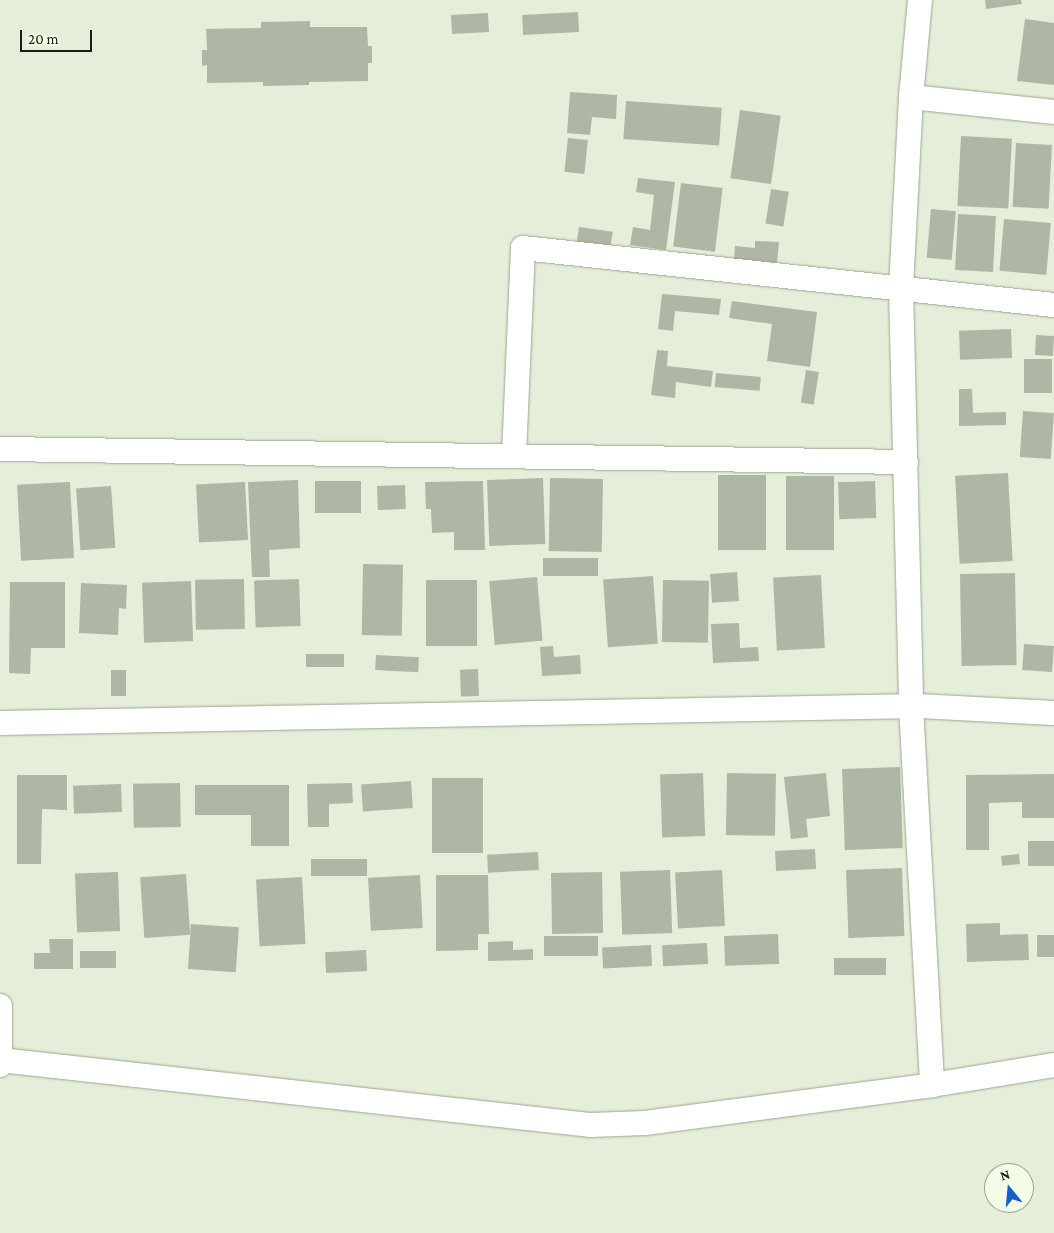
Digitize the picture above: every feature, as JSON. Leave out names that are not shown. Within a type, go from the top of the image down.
[{"type":"street","points":[[920,0],[911,96],[901,289],[911,707],[932,1085]]},
{"type":"street","points":[[911,96],[1054,112]]},
{"type":"street","points":[[514,456],[523,248],[1054,305]]},
{"type":"street","points":[[0,449],[906,462]]},
{"type":"street","points":[[0,723],[911,707],[1054,713]]},
{"type":"street","points":[[0,1006],[0,1064]]},
{"type":"street","points":[[0,1060],[592,1125],[645,1124],[932,1085],[1054,1065]]},
{"type":"building","points":[[985,0],[1021,0],[1022,4],[986,9]]},
{"type":"building","points":[[578,12],[579,32],[523,35],[522,15]]},
{"type":"building","points":[[488,13],[489,32],[452,34],[451,15]]},
{"type":"building","points":[[1025,19],[1054,23],[1054,85],[1017,81]]},
{"type":"building","points":[[310,21],[310,27],[367,27],[368,46],[372,46],[372,63],[368,63],[368,81],[309,82],[309,85],[263,86],[263,82],[207,83],[207,65],[202,66],[202,50],[207,50],[206,29],[261,28],[261,22]]},
{"type":"building","points":[[570,92],[617,95],[616,119],[592,117],[590,135],[567,133]]},
{"type":"building","points":[[626,101],[722,108],[719,146],[623,139]]},
{"type":"building","points":[[740,110],[781,116],[771,184],[730,178]]},
{"type":"building","points":[[961,136],[1012,139],[1008,209],[957,206]]},
{"type":"building","points":[[568,138],[588,140],[584,174],[564,172]]},
{"type":"building","points":[[1016,143],[1052,145],[1049,209],[1013,207]]},
{"type":"building","points":[[638,178],[675,182],[666,250],[630,245],[633,227],[650,230],[654,195],[636,192]]},
{"type":"building","points":[[681,183],[723,188],[715,252],[673,247]]},
{"type":"building","points":[[771,189],[789,192],[783,226],[766,224]]},
{"type":"building","points":[[931,209],[956,211],[952,260],[927,258]]},
{"type":"building","points":[[958,214],[996,216],[993,272],[955,270]]},
{"type":"building","points":[[1004,219],[1051,223],[1046,275],[999,271]]},
{"type":"building","points":[[579,227],[613,232],[610,248],[577,243]]},
{"type":"building","points":[[755,241],[779,242],[777,263],[734,260],[735,246],[755,248]]},
{"type":"building","points":[[662,294],[721,299],[719,315],[675,311],[673,331],[658,329]]},
{"type":"building","points":[[732,301],[817,312],[810,367],[767,361],[772,324],[729,318]]},
{"type":"building","points":[[1011,329],[1012,358],[960,360],[959,331]]},
{"type":"building","points":[[1036,335],[1054,336],[1053,356],[1035,355]]},
{"type":"building","points":[[657,350],[668,351],[667,366],[713,371],[711,387],[676,382],[675,398],[651,395]]},
{"type":"building","points":[[1024,359],[1052,359],[1052,393],[1024,393]]},
{"type":"building","points":[[806,370],[819,372],[814,405],[801,403]]},
{"type":"building","points":[[716,373],[761,377],[760,391],[715,387]]},
{"type":"building","points":[[959,389],[972,389],[973,413],[1006,412],[1006,425],[959,426]]},
{"type":"building","points":[[1023,411],[1054,413],[1051,459],[1020,457]]},
{"type":"building","points":[[1008,473],[1013,561],[960,564],[955,476]]},
{"type":"building","points":[[718,475],[766,475],[766,550],[718,550]]},
{"type":"building","points":[[786,476],[834,476],[834,550],[786,550]]},
{"type":"building","points":[[543,478],[545,544],[489,546],[487,480]]},
{"type":"building","points":[[550,478],[603,479],[602,552],[549,551]]},
{"type":"building","points":[[298,480],[300,548],[269,550],[270,577],[252,577],[248,482]]},
{"type":"building","points":[[315,481],[361,481],[361,513],[315,513]]},
{"type":"building","points":[[483,481],[485,550],[454,550],[454,532],[432,533],[431,509],[426,509],[425,482]]},
{"type":"building","points":[[875,481],[876,518],[839,519],[838,482]]},
{"type":"building","points":[[70,482],[74,558],[21,561],[17,485]]},
{"type":"building","points":[[245,482],[248,540],[199,542],[196,485]]},
{"type":"building","points":[[405,485],[406,509],[378,510],[377,486]]},
{"type":"building","points":[[111,486],[115,548],[80,550],[76,488]]},
{"type":"building","points":[[543,558],[598,558],[598,576],[543,576]]},
{"type":"building","points":[[363,564],[403,565],[402,636],[362,635]]},
{"type":"building","points":[[737,572],[739,601],[712,603],[710,574]]},
{"type":"building","points":[[1015,573],[1017,665],[962,666],[960,574]]},
{"type":"building","points":[[821,575],[825,648],[777,650],[773,578]]},
{"type":"building","points":[[653,576],[658,644],[608,647],[603,579]]},
{"type":"building","points":[[537,577],[543,641],[495,645],[489,581]]},
{"type":"building","points":[[244,579],[245,629],[196,630],[195,580]]},
{"type":"building","points":[[299,579],[301,626],[256,628],[254,581]]},
{"type":"building","points":[[426,580],[477,580],[477,646],[426,646]]},
{"type":"building","points":[[663,580],[709,581],[708,643],[662,642]]},
{"type":"building","points":[[191,581],[193,641],[144,643],[142,583]]},
{"type":"building","points":[[10,582],[65,582],[65,648],[31,648],[30,674],[9,673]]},
{"type":"building","points":[[81,583],[127,585],[126,609],[119,608],[118,635],[79,633]]},
{"type":"building","points":[[739,623],[740,648],[758,647],[759,661],[713,663],[711,624]]},
{"type":"building","points":[[1024,644],[1054,646],[1052,672],[1022,670]]},
{"type":"building","points":[[553,646],[554,657],[580,655],[581,674],[542,676],[540,647]]},
{"type":"building","points":[[306,654],[344,654],[344,667],[306,667]]},
{"type":"building","points":[[376,655],[419,657],[418,672],[375,670]]},
{"type":"building","points":[[478,669],[479,696],[461,697],[460,670]]},
{"type":"building","points":[[111,670],[126,670],[126,696],[111,696]]},
{"type":"building","points":[[900,767],[903,848],[845,850],[842,769]]},
{"type":"building","points":[[703,773],[705,836],[662,837],[660,775]]},
{"type":"building","points":[[727,773],[776,774],[775,836],[726,835]]},
{"type":"building","points":[[826,773],[830,816],[806,819],[808,837],[791,839],[784,777]]},
{"type":"building","points":[[1054,774],[1054,818],[1022,818],[1022,802],[989,803],[989,850],[966,850],[966,775]]},
{"type":"building","points":[[17,775],[67,775],[67,810],[42,809],[41,864],[17,864]]},
{"type":"building","points":[[432,778],[483,778],[483,853],[432,853]]},
{"type":"building","points":[[411,781],[413,808],[363,811],[361,784]]},
{"type":"building","points":[[180,783],[181,827],[134,828],[133,784]]},
{"type":"building","points":[[352,783],[353,803],[329,804],[329,827],[308,827],[307,784]]},
{"type":"building","points":[[121,784],[122,812],[74,814],[73,786]]},
{"type":"building","points":[[195,785],[289,785],[289,846],[251,846],[251,815],[195,815]]},
{"type":"building","points":[[1028,841],[1054,841],[1054,866],[1028,866]]},
{"type":"building","points":[[815,849],[816,869],[776,871],[775,851]]},
{"type":"building","points":[[538,852],[539,870],[488,873],[487,855]]},
{"type":"building","points":[[1019,854],[1020,864],[1002,866],[1001,856]]},
{"type":"building","points":[[311,859],[367,859],[367,876],[311,876]]},
{"type":"building","points":[[902,868],[904,936],[848,938],[846,870]]},
{"type":"building","points":[[670,870],[672,933],[622,935],[620,872]]},
{"type":"building","points":[[722,870],[725,926],[678,928],[675,872]]},
{"type":"building","points":[[118,872],[120,931],[77,932],[75,874]]},
{"type":"building","points":[[602,872],[603,933],[552,934],[551,873]]},
{"type":"building","points":[[186,874],[190,935],[144,938],[140,877]]},
{"type":"building","points":[[420,875],[423,928],[371,931],[368,878]]},
{"type":"building","points":[[436,875],[488,875],[489,934],[478,934],[478,950],[436,951]]},
{"type":"building","points":[[302,877],[306,944],[260,946],[256,879]]},
{"type":"building","points":[[1000,923],[1000,935],[1028,934],[1029,960],[967,962],[966,924]]},
{"type":"building","points":[[191,924],[239,927],[236,972],[188,969]]},
{"type":"building","points":[[778,934],[779,964],[725,966],[724,936]]},
{"type":"building","points":[[1037,935],[1054,935],[1054,957],[1037,957]]},
{"type":"building","points":[[544,936],[598,936],[598,956],[544,956]]},
{"type":"building","points":[[49,939],[73,939],[73,969],[34,969],[34,953],[50,953]]},
{"type":"building","points":[[513,941],[513,950],[533,949],[533,960],[488,961],[488,942]]},
{"type":"building","points":[[707,943],[708,964],[663,966],[662,945]]},
{"type":"building","points":[[651,945],[652,966],[603,969],[602,948]]},
{"type":"building","points":[[366,950],[367,971],[326,973],[325,952]]},
{"type":"building","points":[[80,951],[116,951],[116,968],[80,968]]},
{"type":"building","points":[[834,958],[886,958],[886,975],[834,975]]}]
